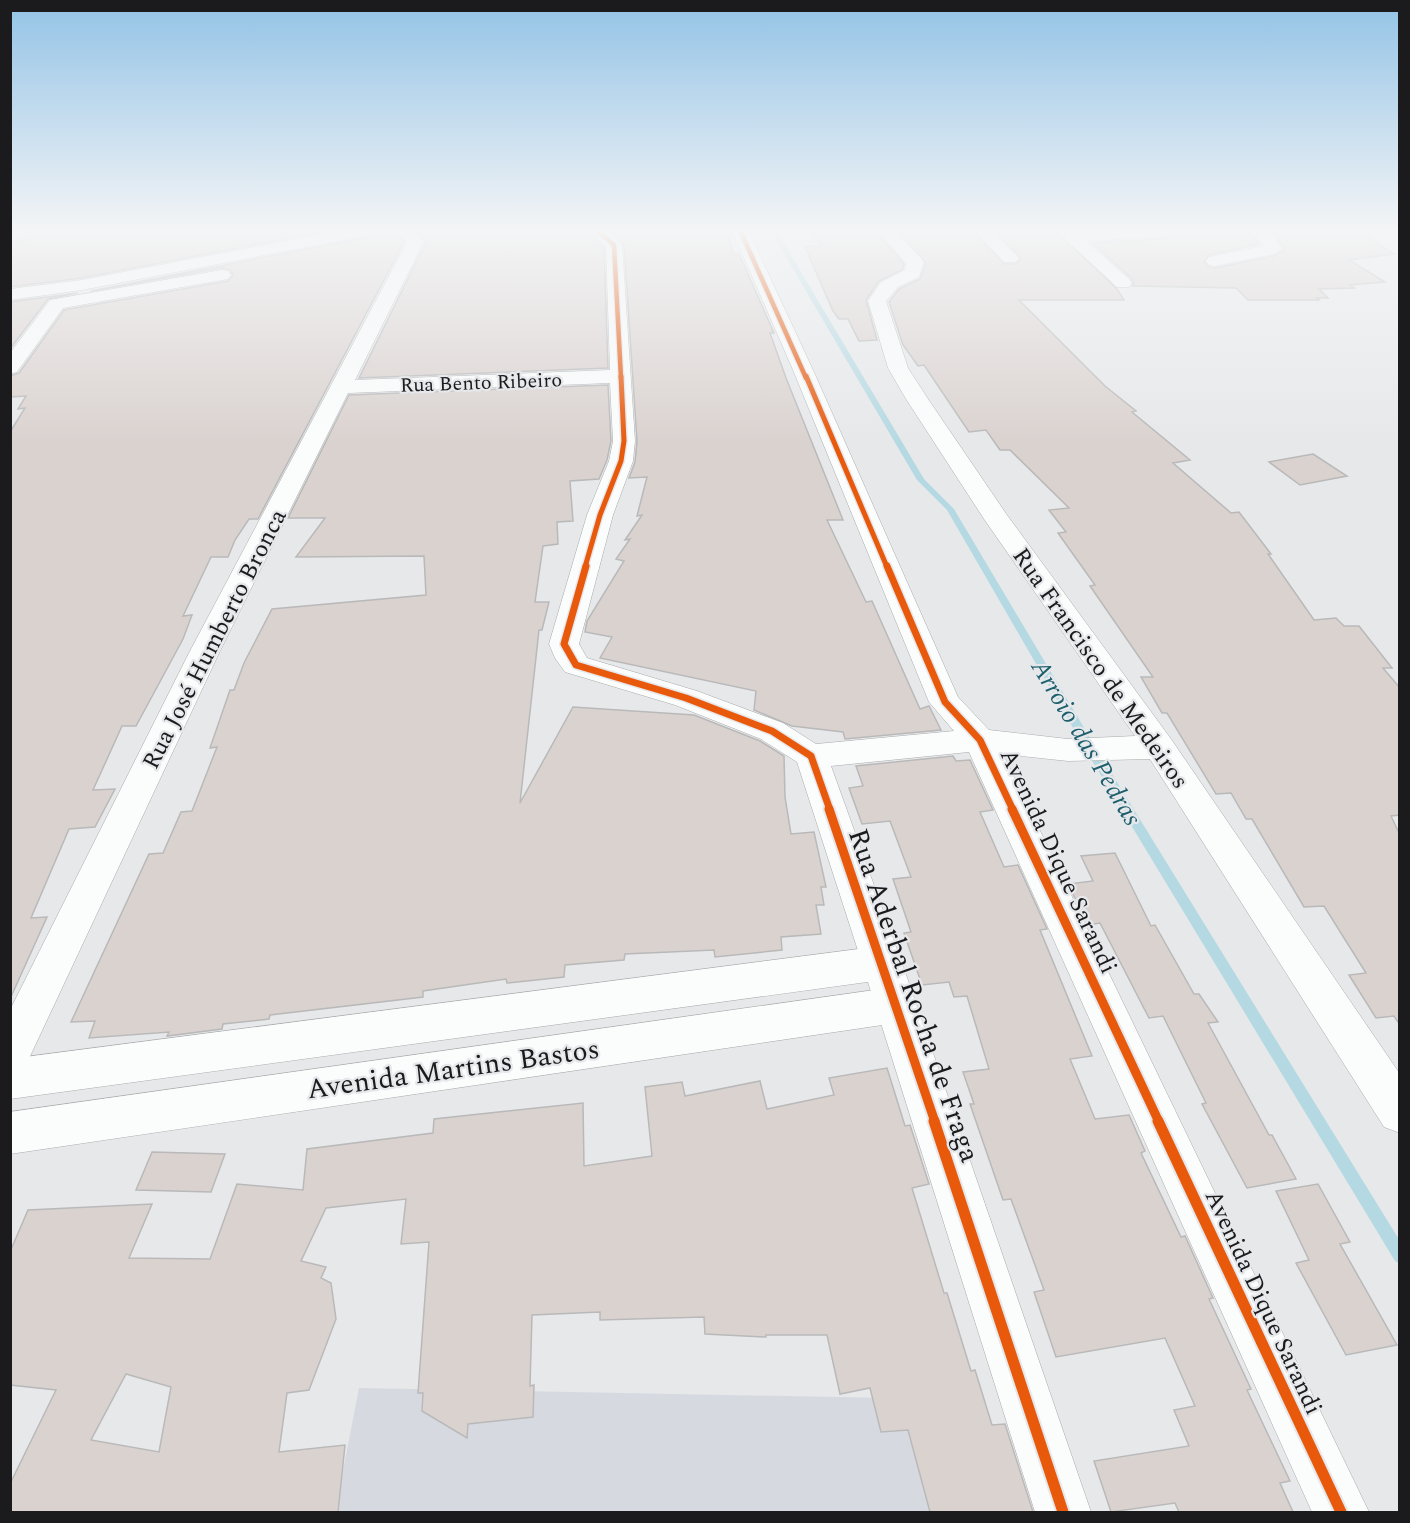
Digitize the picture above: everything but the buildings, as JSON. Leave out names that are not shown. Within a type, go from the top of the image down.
[{"type":"street","points":[[10,368],[61,301]]},
{"type":"street","points":[[10,312],[74,301]]},
{"type":"street","name":"Rua José Humberto Bronca","points":[[10,1054],[206,651],[385,301]]},
{"type":"street","points":[[617,301],[624,441],[621,461],[600,515],[564,644],[576,665],[686,698],[772,731],[811,756],[980,740],[1068,750],[1159,747]]},
{"type":"street","name":"Avenida Dique Sarandi","points":[[772,301],[945,702],[980,740],[1341,1512]]},
{"type":"street","name":"Rua Francisco de Medeiros","points":[[877,301],[898,368],[997,519],[1159,747],[1400,1112]]},
{"type":"street","name":"Rua Bento Ribeiro","points":[[341,387],[620,376]]},
{"type":"street","name":"Rua Aderbal Rocha de Fraga","points":[[811,756],[882,963],[1063,1512]]},
{"type":"street","name":"Avenida Martins Bastos","points":[[10,1079],[882,963]]},
{"type":"street","name":"Avenida Martins Bastos","points":[[10,1133],[896,1005]]},
{"type":"shaded area","points":[[359,1388],[941,1399],[976,1512],[335,1512]]},
{"type":"waterway","name":"Arroio das Pedras","points":[[815,301],[921,480],[950,509],[1095,756],[1400,1256]]},
{"type":"cycle path","points":[[617,301],[624,441],[621,461],[600,515],[564,644],[576,665],[686,698],[772,731],[811,756],[882,963],[1063,1512]]},
{"type":"cycle path","points":[[772,301],[945,702],[980,740],[1341,1512]]}]
